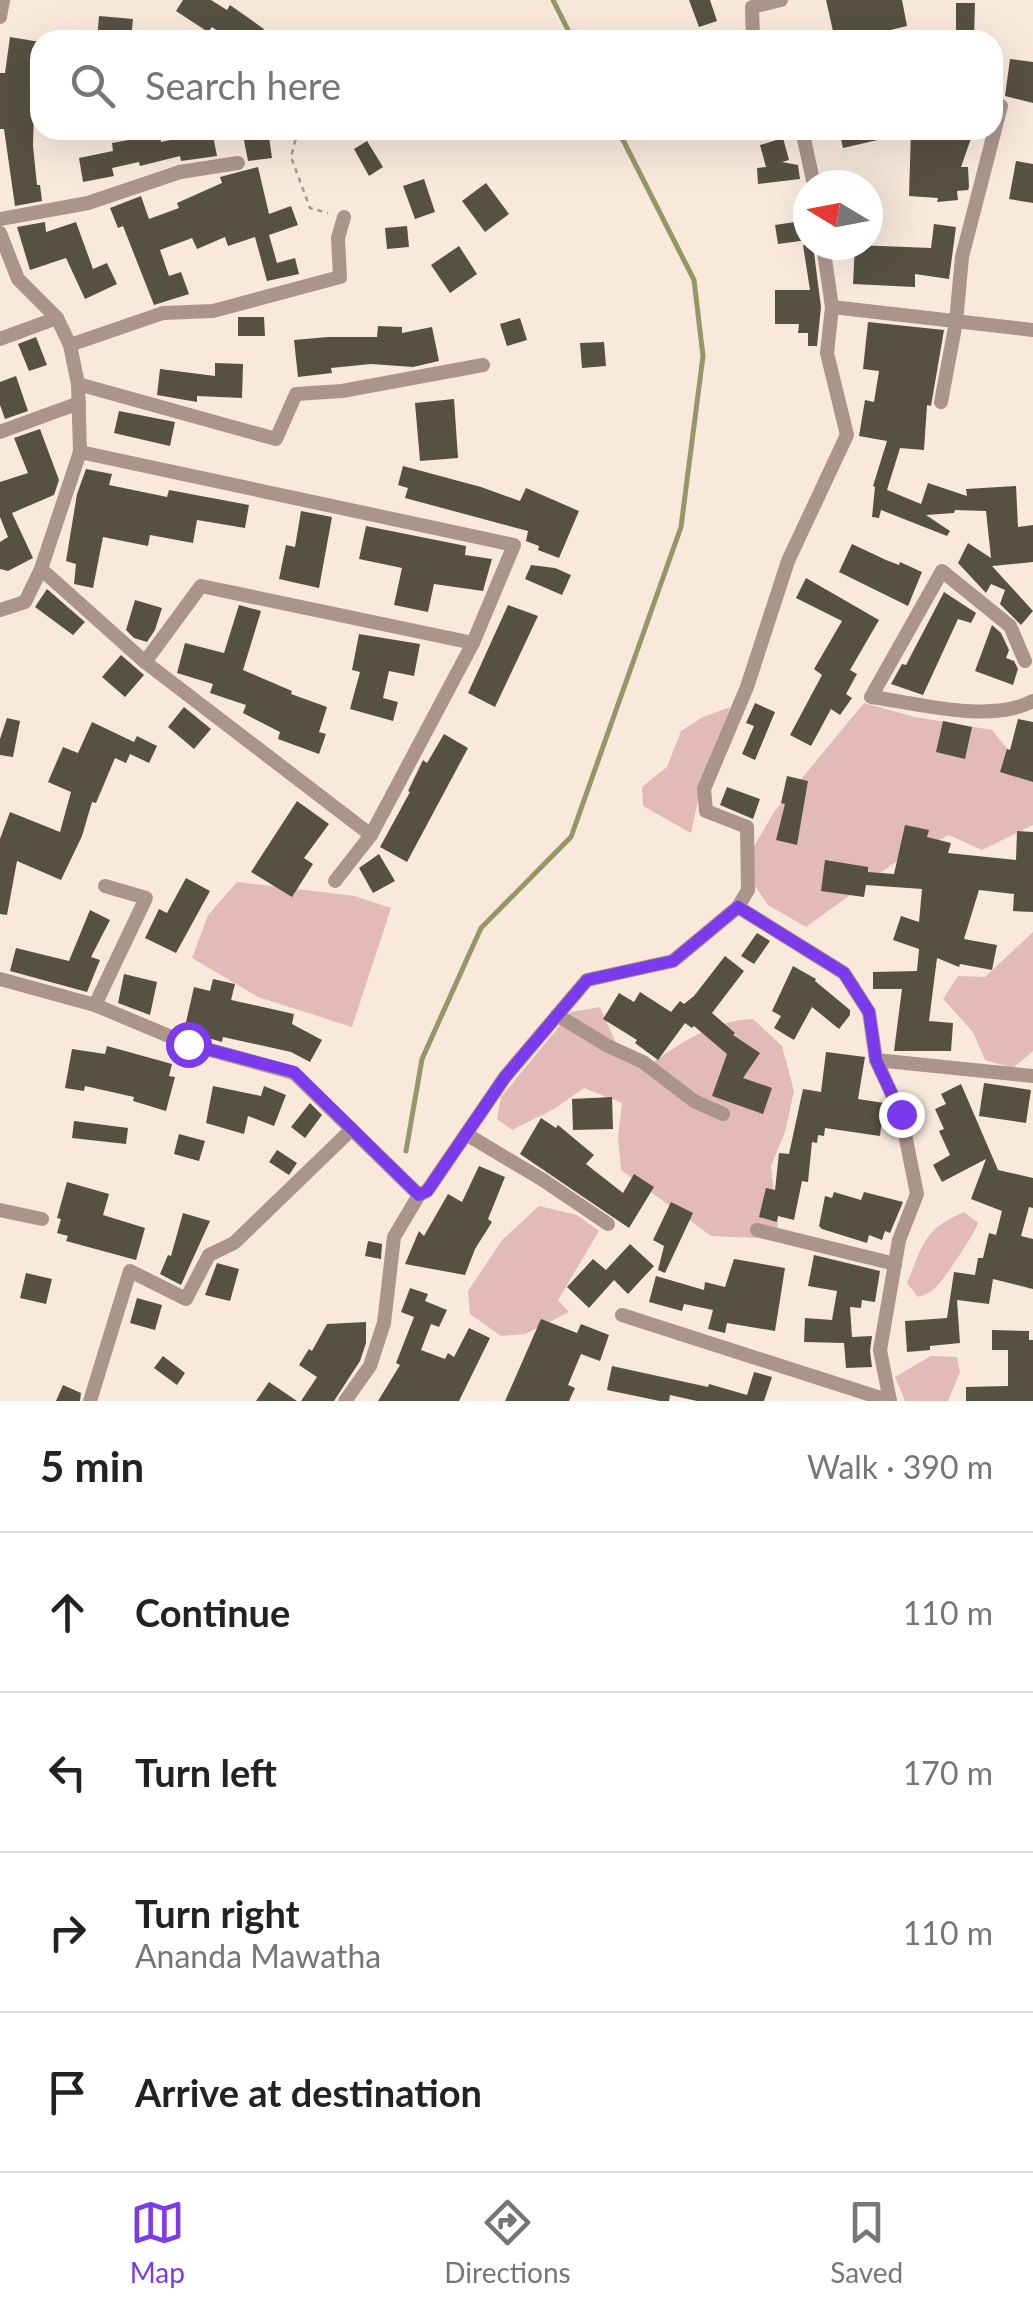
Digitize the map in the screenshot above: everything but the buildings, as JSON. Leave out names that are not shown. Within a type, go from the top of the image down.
[{"type":"street","points":[[0,17],[4,0]]},
{"type":"street","points":[[753,30],[750,4],[781,0]]},
{"type":"street","points":[[804,140],[811,170]]},
{"type":"street","points":[[940,402],[956,322],[962,257],[992,140]]},
{"type":"street","points":[[0,219],[88,202],[180,172],[238,163]]},
{"type":"street","points":[[70,345],[163,313],[213,311],[340,277],[338,238],[344,217]]},
{"type":"street","points":[[0,233],[18,279],[58,318],[70,345],[78,384],[80,452],[41,570],[25,602],[0,610]]},
{"type":"street","points":[[345,1401],[370,1366],[384,1323],[394,1238],[419,1195],[427,1191],[505,1077],[587,980],[673,961],[738,907],[748,890],[747,828],[706,811],[704,789],[747,688],[788,561],[847,435],[827,353],[832,308],[825,260]]},
{"type":"street","points":[[832,308],[1033,330]]},
{"type":"street","points":[[0,339],[58,318]]},
{"type":"street","points":[[78,384],[276,439],[296,394],[342,391],[483,365]]},
{"type":"street","points":[[0,432],[79,403]]},
{"type":"street","points":[[80,452],[514,545],[472,642],[370,835],[335,881]]},
{"type":"street","points":[[41,570],[145,662],[370,835]]},
{"type":"street","points":[[1024,661],[1010,626],[942,572],[870,697],[988,712],[1019,708],[1033,701]]},
{"type":"street","points":[[145,662],[201,586],[472,642]]},
{"type":"street","points":[[94,1005],[146,898],[105,886]]},
{"type":"street","points":[[622,1315],[890,1401],[880,1350],[899,1240],[918,1194],[901,1114],[876,1060],[869,1012],[844,973],[738,907]]},
{"type":"street","points":[[0,979],[94,1005],[188,1044],[294,1072],[419,1195]]},
{"type":"street","points":[[557,1015],[643,1062],[694,1102],[723,1114]]},
{"type":"street","points":[[876,1060],[1033,1076]]},
{"type":"street","points":[[90,1401],[130,1272],[186,1299],[209,1255],[234,1243],[352,1129]]},
{"type":"street","points":[[466,1134],[608,1224]]},
{"type":"street","points":[[0,1210],[42,1218]]},
{"type":"street","points":[[757,1230],[895,1264]]},
{"type":"path","points":[[295,140],[290,156],[310,208],[344,217]]},
{"type":"shaded area","points":[[864,703],[915,717],[992,730],[1033,780],[1033,825],[982,850],[949,835],[897,861],[806,927],[768,905],[742,867],[774,812]]},
{"type":"shaded area","points":[[730,707],[699,795],[691,833],[643,806],[642,787],[667,767],[681,731]]},
{"type":"shaded area","points":[[237,882],[355,896],[391,908],[352,1027],[258,997],[192,958],[208,915]]},
{"type":"shaded area","points":[[1033,932],[1033,1051],[1013,1068],[985,1060],[973,1032],[943,999],[958,976],[985,977]]},
{"type":"shaded area","points":[[600,1007],[620,1052],[643,1069],[695,1036],[738,1020],[753,1019],[782,1046],[794,1091],[785,1132],[771,1166],[779,1239],[711,1236],[621,1170],[618,1138],[622,1103],[584,1088],[554,1109],[512,1130],[497,1119],[501,1097],[571,1012]]},
{"type":"shaded area","points":[[539,1206],[577,1215],[599,1231],[558,1300],[569,1312],[525,1334],[501,1336],[470,1314],[468,1291],[502,1240]]},
{"type":"shaded area","points":[[964,1212],[978,1223],[975,1229],[937,1286],[918,1297],[907,1283],[926,1239],[940,1225]]},
{"type":"shaded area","points":[[931,1356],[957,1357],[960,1372],[948,1401],[905,1401],[895,1377]]},
{"type":"waterway","points":[[553,0],[568,30]]},
{"type":"waterway","points":[[406,1151],[422,1059],[481,928],[571,837],[681,527],[703,356],[694,280],[623,140]]},
{"type":"route","points":[[188,1044],[294,1072],[419,1195],[427,1191],[505,1077],[587,980],[673,961],[738,907],[844,973],[869,1012],[876,1060],[901,1114]]}]
